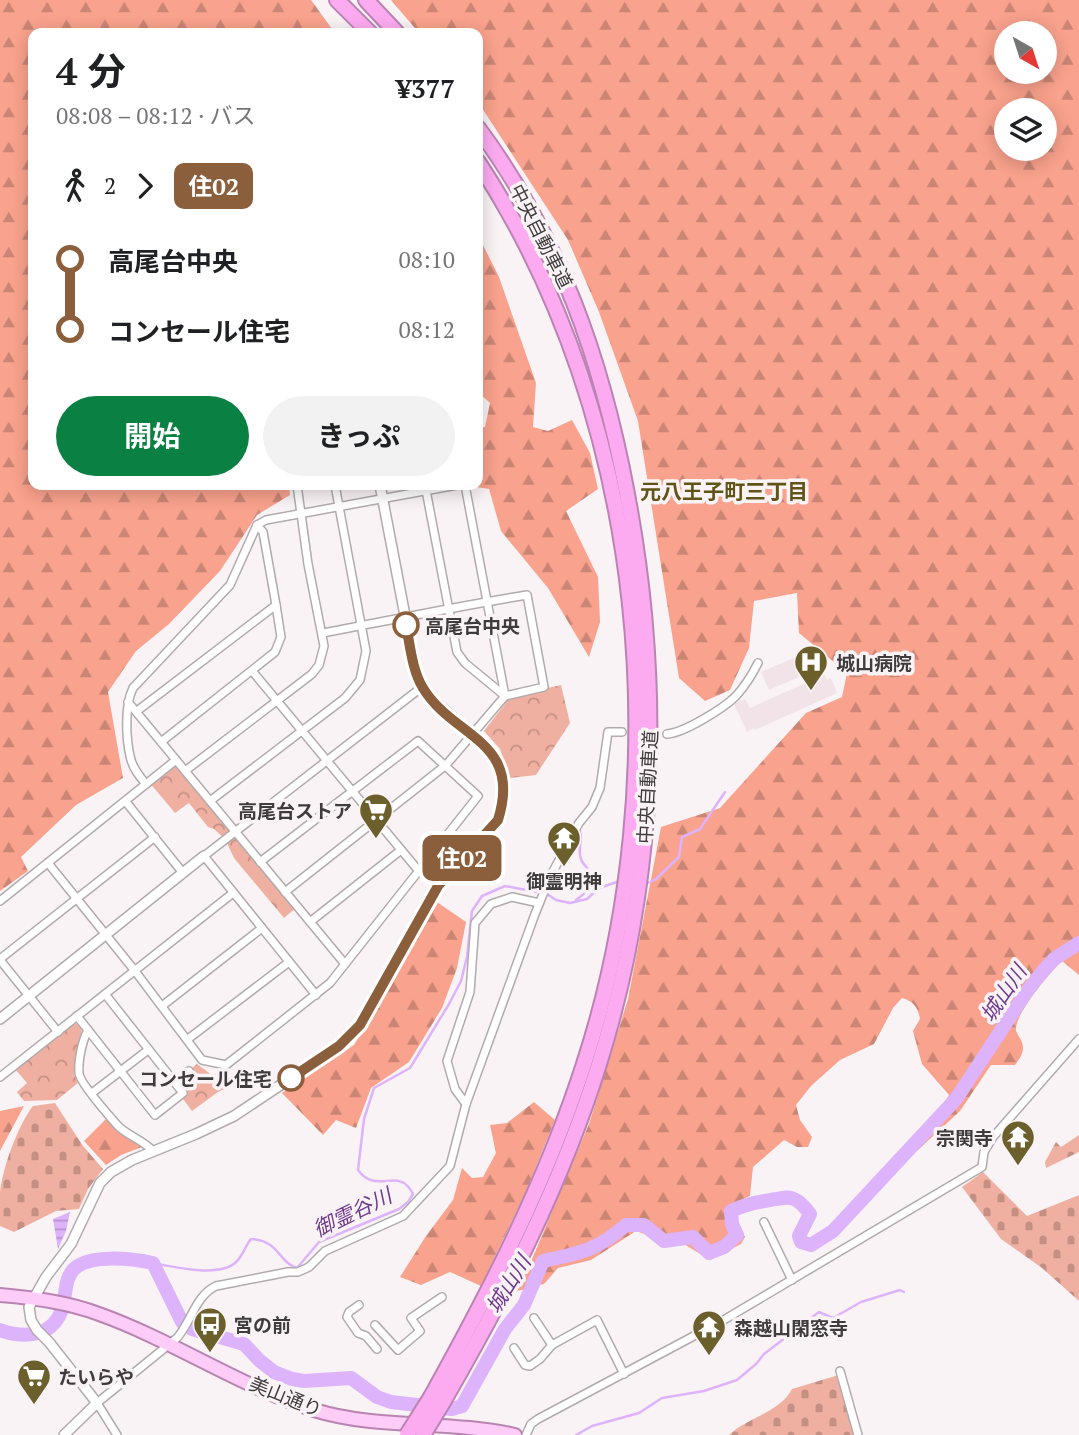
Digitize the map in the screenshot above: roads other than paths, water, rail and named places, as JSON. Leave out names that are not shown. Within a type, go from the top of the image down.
[{"type":"highway","points":[[337,0],[365,28]]},
{"type":"highway","points":[[366,0],[392,28]]},
{"type":"highway","name":"中央自動車道","points":[[407,1435],[476,1345],[555,1184],[580,1121],[616,1004],[650,765],[651,703],[642,591],[619,449],[590,343],[556,256],[514,180],[483,135]]},
{"type":"highway","name":"中央自動車道","points":[[483,170],[509,212],[557,313],[590,410],[615,510],[631,612],[635,678],[637,746],[634,874]]},
{"type":"highway","name":"中央自動車道","points":[[424,1435],[437,1399]]},
{"type":"main road","points":[[0,1295],[32,1298]]},
{"type":"main road","name":"美山通り","points":[[32,1298],[70,1305],[118,1322],[291,1401],[328,1413],[515,1435]]},
{"type":"street","points":[[185,771],[312,674],[319,665],[324,646],[323,634],[298,490]]},
{"type":"street","points":[[210,801],[345,698],[360,680],[366,651],[336,490]]},
{"type":"street","points":[[117,1435],[97,1403],[37,1330],[31,1321],[30,1313],[32,1298],[71,1244],[100,1183],[118,1167],[234,1116],[339,1046],[367,1016],[438,886],[498,820],[504,791],[502,777],[492,754],[422,687],[415,668],[381,490]]},
{"type":"street","points":[[146,784],[131,760],[128,702],[133,688],[230,585],[257,525],[266,520],[418,490]]},
{"type":"street","points":[[426,490],[457,652],[465,663],[505,696]]},
{"type":"street","points":[[466,490],[505,696]]},
{"type":"street","points":[[161,742],[269,660],[280,643],[281,629],[263,532],[257,525]]},
{"type":"street","points":[[285,892],[446,765],[505,696],[544,687],[527,595],[323,634]]},
{"type":"street","points":[[137,711],[276,605]]},
{"type":"street","points":[[667,733],[681,731],[733,699],[751,677],[758,663]]},
{"type":"street","points":[[253,672],[418,870]]},
{"type":"street","points":[[0,1019],[422,687]]},
{"type":"street","points":[[128,702],[345,964]]},
{"type":"street","points":[[64,1435],[78,1419],[185,1329],[203,1295],[213,1287],[309,1268],[326,1251],[404,1216],[450,1166],[466,1104],[542,897],[600,788],[608,732],[622,732]]},
{"type":"street","points":[[48,863],[188,1039],[199,1063],[226,1065],[316,995],[345,964],[478,796],[418,741],[260,862]]},
{"type":"street","points":[[0,901],[176,760]]},
{"type":"street","points":[[126,802],[183,873]]},
{"type":"street","points":[[58,1032],[0,959],[155,837]]},
{"type":"street","points":[[310,922],[401,850]]},
{"type":"street","points":[[204,856],[316,995]]},
{"type":"street","points":[[0,1077],[233,893]]},
{"type":"street","points":[[466,1104],[455,1089],[447,1061],[470,992],[475,923],[491,904],[512,897],[542,897]]},
{"type":"street","points":[[162,1006],[262,928]]},
{"type":"street","points":[[188,1039],[289,962]]},
{"type":"street","points":[[77,1016],[155,1115],[183,1093],[105,994]]},
{"type":"street","points":[[88,1030],[84,1037],[79,1074],[119,1127],[153,1151]]},
{"type":"street","points":[[526,1435],[531,1424],[538,1419],[702,1333],[982,1167],[984,1152],[993,1137],[1079,1040]]},
{"type":"street","points":[[92,1093],[148,1050]]},
{"type":"street","points":[[175,1082],[189,1071]]},
{"type":"street","points":[[764,1222],[792,1280]]},
{"type":"street","points":[[375,1325],[398,1350],[420,1331],[411,1318],[442,1297]]},
{"type":"street","points":[[359,1305],[349,1312],[347,1317],[358,1333],[366,1336],[377,1349]]},
{"type":"street","points":[[534,1318],[552,1345]]},
{"type":"street","points":[[513,1348],[525,1365],[530,1366],[552,1345],[597,1320],[624,1374]]},
{"type":"street","points":[[840,1371],[858,1435]]},
{"type":"waterway","name":"御霊谷川","points":[[644,885],[656,879],[679,857],[682,837],[700,829],[725,792]]},
{"type":"waterway","name":"御霊谷川","points":[[575,822],[581,838],[581,859],[592,877],[589,889],[576,900]]},
{"type":"waterway","name":"御霊谷川","points":[[153,1263],[196,1270],[229,1267],[240,1257],[251,1239],[268,1243],[285,1261],[297,1268],[319,1242],[399,1209],[408,1202],[413,1194],[401,1182],[373,1181],[358,1170],[364,1119],[374,1088],[410,1068],[461,981],[467,957],[472,911],[482,896],[505,886],[547,894],[556,900],[570,903],[587,899],[599,888],[620,881]]},
{"type":"waterway","name":"城山川","points":[[0,1330],[27,1335],[50,1327],[61,1312],[70,1275],[80,1265],[100,1259],[145,1261],[153,1263],[182,1322],[192,1329],[244,1344],[274,1372],[304,1381],[351,1378],[377,1397],[391,1402],[452,1409],[462,1406],[505,1329],[524,1305],[543,1261],[587,1250],[626,1225],[644,1225],[664,1241],[693,1237],[709,1253],[724,1247],[737,1235],[732,1224],[731,1211],[751,1204],[785,1198],[795,1199],[810,1214],[799,1236],[801,1242],[811,1245],[833,1231],[956,1099],[1043,971],[1054,959],[1079,943]]},
{"type":"waterway","points":[[576,1435],[592,1426],[639,1413],[662,1398],[704,1391],[737,1380],[764,1354],[819,1312],[833,1318],[861,1302],[900,1290],[904,1292]]},
{"type":"waterway","name":"城山川","points":[[458,1407],[463,1411]]},
{"type":"place","name":"高尾台中央","points":[[406,625]]},
{"type":"place","name":"城山病院","points":[[811,692]]},
{"type":"place","name":"高尾台ストア","points":[[376,840]]},
{"type":"place","name":"御霊明神","points":[[564,868]]},
{"type":"place","name":"コンセール住宅","points":[[291,1078]]},
{"type":"place","name":"宗関寺","points":[[1018,1167]]},
{"type":"place","name":"宮の前","points":[[210,1354]]},
{"type":"place","name":"森越山閑窓寺","points":[[709,1357]]},
{"type":"place","name":"たいらや","points":[[34,1406]]},
{"type":"district","name":"元八王子町三丁目","points":[[724,491]]}]
